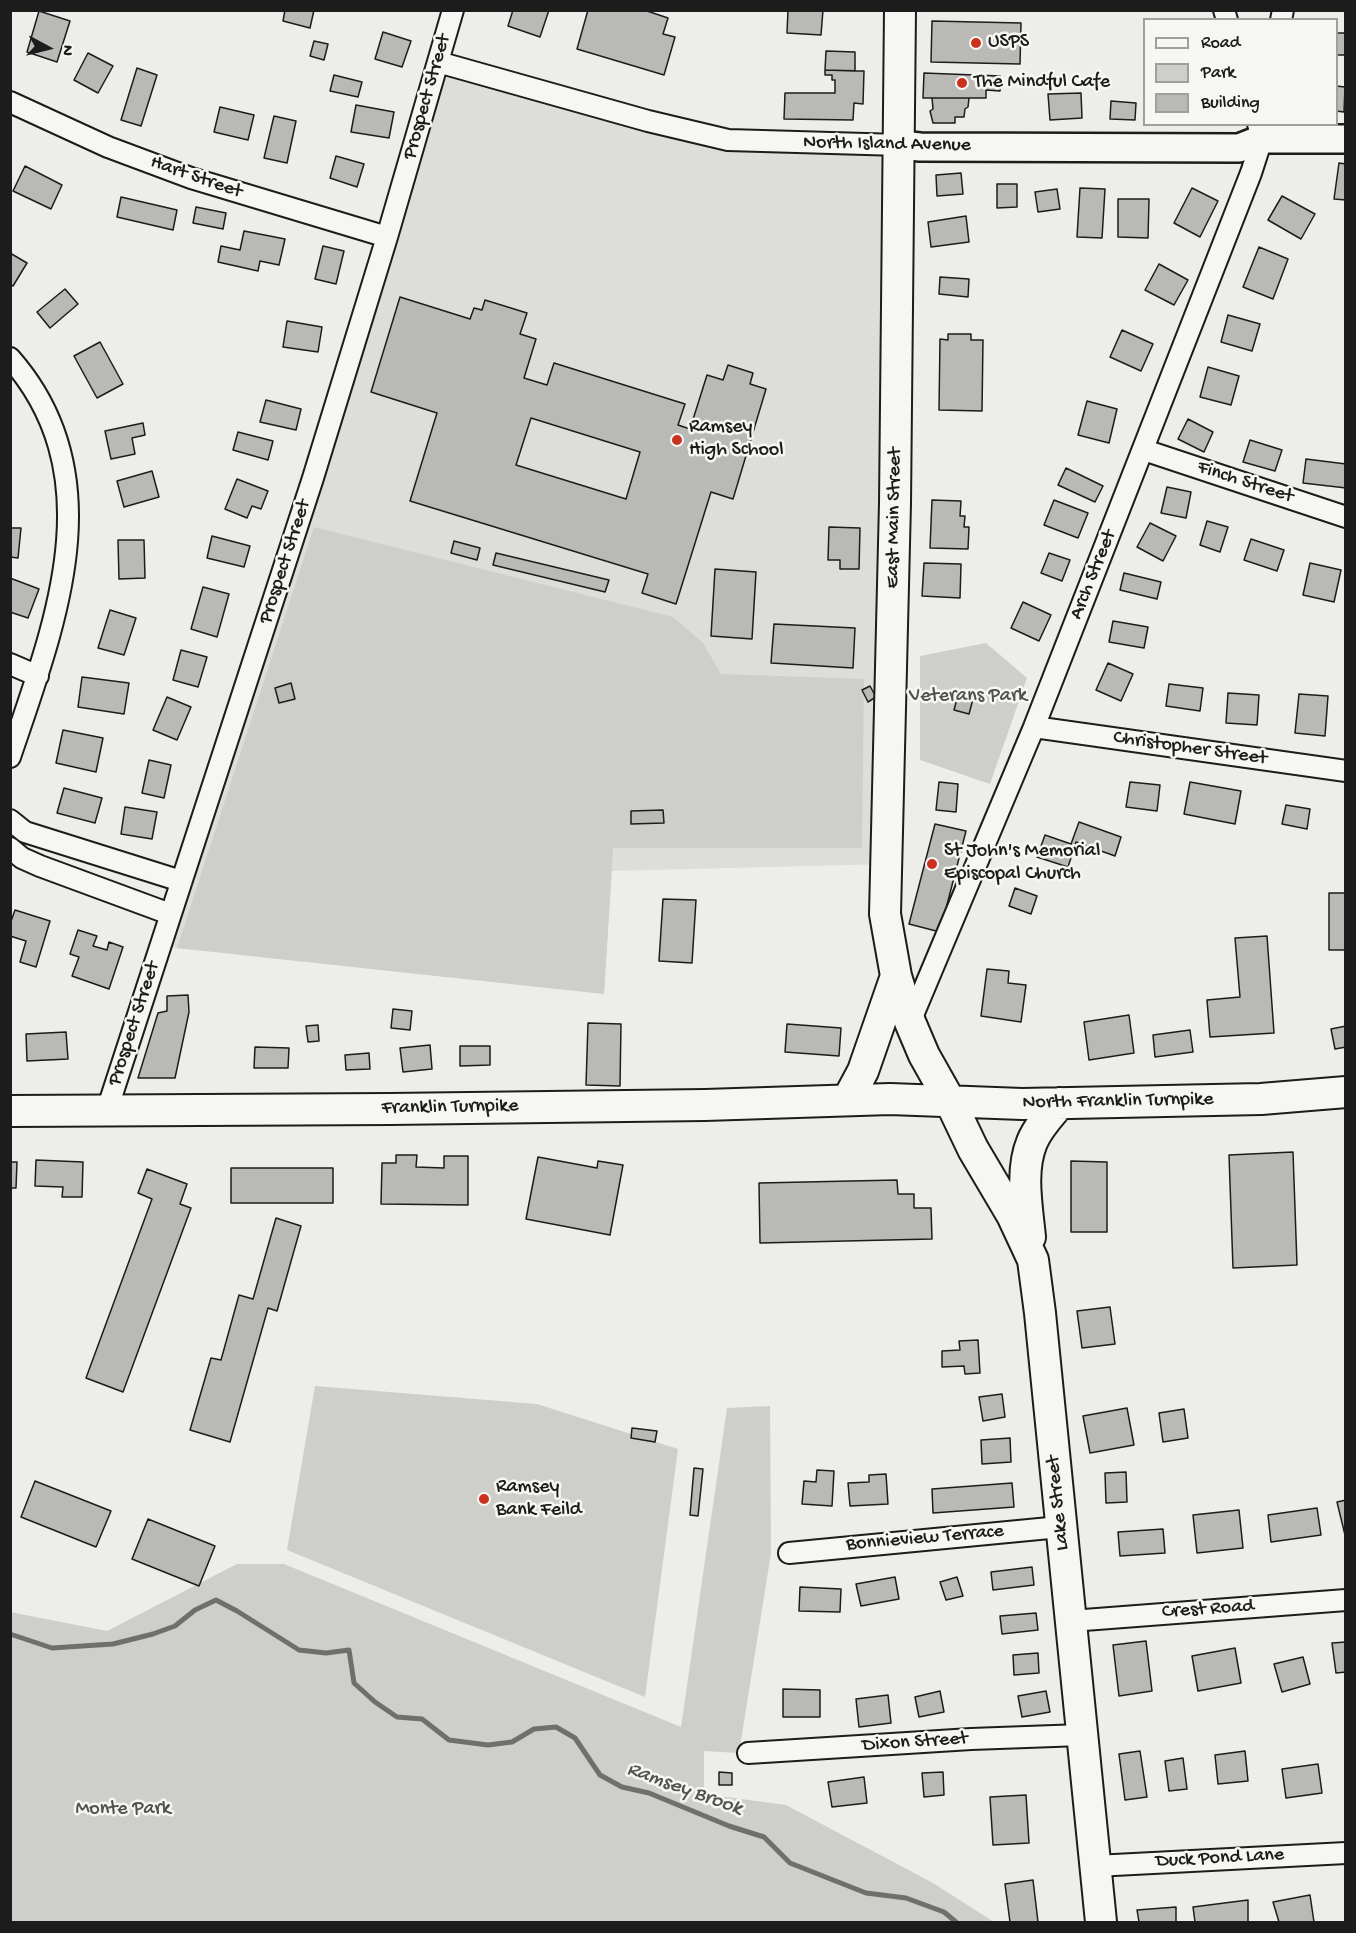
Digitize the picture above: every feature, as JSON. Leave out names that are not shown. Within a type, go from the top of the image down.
[{"type":"main road","name":"East Main Street","points":[[900,10],[895,503],[885,914],[896,976],[910,1022],[924,1055],[951,1103]]},
{"type":"main road","points":[[848,1099],[864,1071],[896,976]]},
{"type":"main road","name":"North Franklin Turnpike","points":[[890,1099],[951,1103],[1060,1103],[1261,1098],[1346,1092]]},
{"type":"main road","name":"Franklin Turnpike","points":[[10,1111],[705,1105],[890,1099]]},
{"type":"main road","name":"Lake Street","points":[[951,1103],[973,1149],[1012,1215],[1033,1260],[1101,1923]]},
{"type":"main road","points":[[1033,1260],[1026,1198],[1028,1154],[1039,1128],[1060,1103]]},
{"type":"street","name":"Prospect Street","points":[[107,1110],[313,478],[387,237],[453,10]]},
{"type":"street","name":"North Island Avenue","points":[[438,62],[648,121],[728,140],[920,147],[1239,148],[1262,129],[1346,139]]},
{"type":"street","name":"Hart Street","points":[[10,102],[108,147],[190,178],[387,237]]},
{"type":"street","name":"Arch Street","points":[[910,1022],[1034,727],[1144,450],[1251,173],[1262,129]]},
{"type":"street","points":[[10,358],[24,373],[41,399],[61,448],[67,479],[68,530],[58,607],[38,676],[10,757]]},
{"type":"street","name":"Finch Street","points":[[1144,450],[1346,517]]},
{"type":"street","points":[[10,664],[38,676]]},
{"type":"street","name":"Christopher Street","points":[[1034,727],[1346,771]]},
{"type":"street","points":[[10,820],[25,832],[181,881]]},
{"type":"street","points":[[10,848],[22,858],[40,867],[170,914]]},
{"type":"street","name":"Bonnieview Terrace","points":[[789,1553],[1060,1527]]},
{"type":"street","name":"Crest Road","points":[[1071,1621],[1346,1600]]},
{"type":"street","name":"Dixon Street","points":[[748,1753],[971,1739],[1082,1736]]},
{"type":"street","name":"Duck Pond Lane","points":[[1095,1866],[1346,1853]]},
{"type":"shaded area","points":[[438,62],[728,140],[900,145],[887,864],[612,871],[604,994],[177,948],[160,944]]},
{"type":"green space","points":[[314,527],[673,617],[703,643],[721,674],[864,679],[862,848],[613,848],[604,994],[177,948]]},
{"type":"green space","name":"Veterans Park","points":[[986,643],[1027,678],[990,784],[920,760],[920,656]]},
{"type":"green space","name":"Ramsey Bank Feild","points":[[315,1386],[537,1404],[678,1449],[645,1697],[287,1550]]},
{"type":"green space","name":"Monte Park","points":[[770,1406],[771,1553],[739,1753],[704,1751],[704,1794],[786,1805],[933,1883],[994,1922],[11,1922],[10,1612],[107,1631],[237,1564],[284,1564],[681,1727],[727,1408]]},
{"type":"building","points":[[285,10],[314,10],[310,28],[283,21]]},
{"type":"building","points":[[513,10],[549,10],[540,37],[508,26]]},
{"type":"building","points":[[588,10],[644,10],[668,18],[663,34],[675,37],[664,75],[577,49]]},
{"type":"building","points":[[788,10],[823,10],[821,35],[787,33]]},
{"type":"building","points":[[39,11],[70,21],[57,62],[27,52]]},
{"type":"building","name":"USPS","points":[[932,21],[1021,23],[1020,64],[931,62]]},
{"type":"building","points":[[383,32],[411,41],[402,67],[375,59]]},
{"type":"building","points":[[1338,33],[1346,33],[1346,55],[1338,55]]},
{"type":"building","points":[[314,41],[328,44],[324,60],[310,56]]},
{"type":"building","points":[[826,51],[855,52],[855,71],[825,70]]},
{"type":"building","points":[[88,53],[113,66],[98,93],[74,80]]},
{"type":"building","points":[[137,68],[157,75],[141,126],[121,120]]},
{"type":"building","points":[[825,70],[864,71],[863,104],[854,103],[853,120],[784,119],[785,93],[835,93],[835,80],[832,80],[832,75],[825,75]]},
{"type":"building","name":"The Mindful Cafe","points":[[924,73],[1000,76],[1000,91],[986,90],[986,98],[923,98]]},
{"type":"building","points":[[334,75],[362,82],[358,97],[330,91]]},
{"type":"building","points":[[1338,86],[1345,87],[1344,112],[1338,111]]},
{"type":"building","points":[[1081,93],[1082,118],[1050,120],[1048,94]]},
{"type":"building","points":[[932,98],[969,98],[964,117],[955,117],[955,123],[933,123],[930,111],[933,109]]},
{"type":"building","points":[[1111,101],[1136,103],[1135,120],[1110,119]]},
{"type":"building","points":[[356,105],[394,112],[389,138],[351,132]]},
{"type":"building","points":[[220,107],[254,115],[248,140],[214,132]]},
{"type":"building","points":[[274,116],[296,121],[287,163],[264,158]]},
{"type":"building","points":[[336,156],[364,164],[357,187],[330,178]]},
{"type":"building","points":[[1339,163],[1346,164],[1346,200],[1334,199]]},
{"type":"building","points":[[25,166],[62,185],[51,209],[13,191]]},
{"type":"building","points":[[961,173],[963,194],[937,196],[936,175]]},
{"type":"building","points":[[997,184],[1017,184],[1017,207],[997,208]]},
{"type":"building","points":[[1080,188],[1105,189],[1102,238],[1077,237]]},
{"type":"building","points":[[1192,188],[1218,201],[1200,237],[1174,223]]},
{"type":"building","points":[[1057,189],[1060,209],[1038,212],[1035,192]]},
{"type":"building","points":[[1282,196],[1315,214],[1301,239],[1268,220]]},
{"type":"building","points":[[121,197],[177,210],[173,230],[117,217]]},
{"type":"building","points":[[1118,199],[1149,199],[1148,238],[1118,237]]},
{"type":"building","points":[[196,207],[226,213],[223,229],[193,223]]},
{"type":"building","points":[[966,216],[969,242],[931,247],[928,222]]},
{"type":"building","points":[[244,231],[285,239],[279,265],[260,261],[258,271],[218,262],[221,246],[240,250]]},
{"type":"building","points":[[323,246],[344,251],[336,284],[315,279]]},
{"type":"building","points":[[1259,247],[1288,259],[1273,299],[1243,287]]},
{"type":"building","points":[[10,253],[27,263],[13,286],[10,284]]},
{"type":"building","points":[[1159,264],[1188,280],[1174,305],[1145,290]]},
{"type":"building","points":[[940,277],[969,279],[968,297],[939,294]]},
{"type":"building","points":[[65,289],[78,304],[50,328],[37,312]]},
{"type":"building","name":"Ramsey High School","points":[[400,297],[470,319],[474,308],[482,310],[485,300],[527,313],[520,334],[536,339],[524,378],[547,385],[554,363],[685,404],[678,425],[690,429],[707,375],[723,380],[728,365],[753,373],[750,384],[766,389],[733,499],[711,492],[676,604],[642,593],[648,574],[410,501],[437,413],[371,392]],"holes":[[[531,418],[640,452],[626,499],[516,465]]]},
{"type":"building","points":[[1228,315],[1260,324],[1252,351],[1221,342]]},
{"type":"building","points":[[287,321],[322,327],[318,352],[283,347]]},
{"type":"building","points":[[1122,330],[1153,344],[1141,371],[1110,357]]},
{"type":"building","points":[[948,334],[971,334],[971,340],[983,340],[982,411],[939,410],[940,339],[948,340]]},
{"type":"building","points":[[100,342],[123,384],[97,398],[74,356]]},
{"type":"building","points":[[1208,367],[1239,376],[1231,405],[1200,397]]},
{"type":"building","points":[[266,400],[301,409],[296,430],[260,422]]},
{"type":"building","points":[[1087,401],[1117,409],[1109,443],[1078,435]]},
{"type":"building","points":[[1188,419],[1213,432],[1204,452],[1178,439]]},
{"type":"building","points":[[143,423],[145,435],[132,438],[135,454],[111,459],[105,431]]},
{"type":"building","points":[[238,432],[273,441],[268,460],[233,450]]},
{"type":"building","points":[[1250,440],[1282,450],[1275,471],[1243,462]]},
{"type":"building","points":[[1306,459],[1346,464],[1346,488],[1303,483]]},
{"type":"building","points":[[1066,468],[1103,486],[1095,502],[1058,485]]},
{"type":"building","points":[[152,471],[159,497],[124,507],[117,481]]},
{"type":"building","points":[[237,479],[268,491],[261,509],[252,506],[247,518],[225,509]]},
{"type":"building","points":[[1167,487],[1191,492],[1186,518],[1161,513]]},
{"type":"building","points":[[932,500],[961,501],[960,516],[965,516],[964,527],[969,527],[968,549],[930,548]]},
{"type":"building","points":[[1054,500],[1088,513],[1078,538],[1044,525]]},
{"type":"building","points":[[1207,521],[1228,527],[1220,552],[1200,545]]},
{"type":"building","points":[[1150,523],[1176,536],[1163,561],[1137,547]]},
{"type":"building","points":[[829,527],[860,528],[859,569],[840,569],[840,560],[828,560]]},
{"type":"building","points":[[10,528],[21,528],[18,558],[10,557]]},
{"type":"building","points":[[212,536],[250,546],[244,567],[207,558]]},
{"type":"building","points":[[1251,539],[1284,550],[1277,571],[1244,560]]},
{"type":"building","points":[[118,540],[144,540],[145,578],[119,579]]},
{"type":"building","points":[[454,541],[480,548],[477,560],[451,553]]},
{"type":"building","points":[[496,553],[609,580],[605,592],[493,565]]},
{"type":"building","points":[[1049,553],[1070,560],[1062,581],[1041,573]]},
{"type":"building","points":[[924,563],[961,564],[960,598],[922,596]]},
{"type":"building","points":[[1310,563],[1341,570],[1334,602],[1303,595]]},
{"type":"building","points":[[715,569],[756,572],[752,639],[711,636]]},
{"type":"building","points":[[1124,573],[1161,582],[1157,599],[1120,590]]},
{"type":"building","points":[[10,578],[39,589],[28,618],[10,612]]},
{"type":"building","points":[[203,587],[229,594],[217,637],[191,629]]},
{"type":"building","points":[[1023,602],[1051,615],[1039,641],[1011,628]]},
{"type":"building","points":[[110,610],[136,618],[124,655],[98,648]]},
{"type":"building","points":[[1113,621],[1148,627],[1144,648],[1109,642]]},
{"type":"building","points":[[774,624],[855,628],[853,668],[771,663]]},
{"type":"building","points":[[181,650],[207,657],[198,687],[173,680]]},
{"type":"building","points":[[1108,663],[1133,674],[1121,701],[1096,690]]},
{"type":"building","points":[[82,677],[129,683],[124,714],[78,707]]},
{"type":"building","points":[[291,683],[295,699],[279,703],[275,688]]},
{"type":"building","points":[[1169,684],[1203,688],[1200,711],[1166,706]]},
{"type":"building","points":[[870,686],[876,697],[868,702],[862,690]]},
{"type":"building","points":[[1228,693],[1259,695],[1257,725],[1226,723]]},
{"type":"building","points":[[1299,694],[1328,696],[1325,736],[1295,733]]},
{"type":"building","points":[[958,695],[973,699],[969,714],[954,710]]},
{"type":"building","points":[[167,697],[191,707],[177,740],[153,730]]},
{"type":"building","points":[[63,730],[103,738],[96,772],[56,763]]},
{"type":"building","points":[[149,760],[171,765],[164,798],[142,793]]},
{"type":"building","points":[[939,782],[958,784],[956,812],[936,810]]},
{"type":"building","points":[[1130,782],[1160,785],[1157,811],[1126,807]]},
{"type":"building","points":[[1190,782],[1241,791],[1235,824],[1184,814]]},
{"type":"building","points":[[64,788],[102,798],[95,823],[57,813]]},
{"type":"building","points":[[1286,805],[1310,809],[1307,829],[1282,824]]},
{"type":"building","points":[[125,807],[157,812],[152,839],[121,834]]},
{"type":"building","points":[[663,810],[664,823],[631,824],[631,811]]},
{"type":"building","points":[[1079,822],[1121,837],[1115,856],[1076,842],[1068,867],[1037,857],[1045,835],[1071,844]]},
{"type":"building","points":[[935,824],[966,831],[940,932],[909,924]]},
{"type":"building","points":[[1015,888],[1037,896],[1031,914],[1009,906]]},
{"type":"building","points":[[1329,893],[1346,893],[1346,950],[1329,950]]},
{"type":"building","points":[[663,899],[696,900],[692,963],[659,961]]},
{"type":"building","points":[[15,910],[50,921],[36,967],[20,962],[26,941],[10,936],[10,924]]},
{"type":"building","points":[[78,930],[97,936],[93,946],[107,950],[109,942],[123,947],[109,989],[72,976],[79,957],[70,954]]},
{"type":"building","points":[[1267,936],[1274,1033],[1210,1037],[1207,1000],[1240,997],[1235,938]]},
{"type":"building","points":[[987,969],[1009,971],[1008,983],[1026,985],[1021,1022],[981,1016]]},
{"type":"building","points":[[188,995],[189,1012],[175,1078],[138,1078],[158,1013],[167,1011],[167,996]]},
{"type":"building","points":[[393,1009],[412,1011],[410,1030],[391,1028]]},
{"type":"building","points":[[1129,1015],[1134,1053],[1089,1060],[1084,1022]]},
{"type":"building","points":[[588,1023],[621,1024],[620,1086],[586,1085]]},
{"type":"building","points":[[787,1024],[841,1028],[839,1056],[785,1052]]},
{"type":"building","points":[[318,1025],[319,1041],[308,1042],[306,1026]]},
{"type":"building","points":[[1346,1026],[1346,1047],[1335,1049],[1331,1029]]},
{"type":"building","points":[[1190,1030],[1193,1052],[1155,1057],[1153,1035]]},
{"type":"building","points":[[66,1032],[68,1059],[27,1061],[26,1034]]},
{"type":"building","points":[[430,1045],[432,1069],[403,1072],[400,1048]]},
{"type":"building","points":[[460,1046],[490,1046],[490,1065],[460,1066]]},
{"type":"building","points":[[255,1047],[289,1048],[288,1068],[254,1068]]},
{"type":"building","points":[[369,1053],[370,1069],[346,1070],[345,1055]]},
{"type":"building","points":[[1293,1152],[1297,1265],[1233,1268],[1229,1155]]},
{"type":"building","points":[[396,1155],[417,1155],[416,1167],[444,1168],[444,1156],[468,1156],[468,1205],[381,1204],[382,1163],[396,1163]]},
{"type":"building","points":[[538,1157],[597,1168],[598,1161],[623,1165],[610,1235],[526,1219]]},
{"type":"building","points":[[36,1160],[83,1162],[82,1197],[62,1197],[63,1187],[35,1186]]},
{"type":"building","points":[[1071,1161],[1107,1162],[1107,1232],[1071,1232]]},
{"type":"building","points":[[10,1162],[17,1162],[16,1188],[10,1188]]},
{"type":"building","points":[[231,1168],[333,1168],[333,1203],[231,1203]]},
{"type":"building","points":[[147,1169],[187,1184],[180,1204],[191,1208],[123,1392],[86,1378],[152,1199],[138,1193]]},
{"type":"building","points":[[897,1180],[898,1194],[914,1194],[914,1208],[931,1208],[932,1239],[760,1243],[759,1183]]},
{"type":"building","points":[[276,1218],[301,1226],[277,1311],[268,1308],[230,1442],[190,1430],[211,1358],[221,1360],[239,1295],[253,1299]]},
{"type":"building","points":[[1110,1307],[1115,1344],[1082,1348],[1077,1311]]},
{"type":"building","points":[[978,1340],[980,1373],[965,1374],[964,1366],[942,1367],[942,1351],[960,1350],[959,1341]]},
{"type":"building","points":[[1002,1394],[1005,1417],[983,1421],[979,1397]]},
{"type":"building","points":[[1127,1408],[1134,1445],[1090,1453],[1083,1416]]},
{"type":"building","points":[[1184,1409],[1188,1438],[1163,1442],[1159,1413]]},
{"type":"building","points":[[632,1428],[657,1431],[655,1442],[631,1438]]},
{"type":"building","points":[[1010,1438],[1011,1462],[982,1464],[981,1440]]},
{"type":"building","points":[[694,1468],[703,1469],[698,1516],[690,1515]]},
{"type":"building","points":[[817,1470],[834,1471],[832,1506],[802,1504],[804,1481],[816,1482]]},
{"type":"building","points":[[1126,1472],[1127,1502],[1106,1503],[1105,1473]]},
{"type":"building","points":[[886,1474],[888,1504],[850,1506],[848,1483],[869,1482],[869,1475]]},
{"type":"building","points":[[35,1481],[111,1511],[96,1547],[21,1517]]},
{"type":"building","points":[[1012,1483],[1014,1507],[933,1513],[932,1489]]},
{"type":"building","points":[[1346,1500],[1346,1535],[1345,1535],[1337,1502]]},
{"type":"building","points":[[1317,1508],[1321,1535],[1271,1542],[1268,1515]]},
{"type":"building","points":[[1239,1510],[1243,1548],[1197,1553],[1193,1515]]},
{"type":"building","points":[[148,1519],[215,1546],[199,1586],[132,1559]]},
{"type":"building","points":[[1163,1529],[1165,1553],[1120,1556],[1118,1532]]},
{"type":"building","points":[[1032,1567],[1034,1585],[993,1590],[991,1572]]},
{"type":"building","points":[[895,1577],[899,1599],[861,1606],[856,1584]]},
{"type":"building","points":[[957,1577],[963,1596],[946,1600],[940,1582]]},
{"type":"building","points":[[800,1587],[841,1589],[840,1612],[799,1611]]},
{"type":"building","points":[[1036,1613],[1038,1630],[1002,1634],[1000,1616]]},
{"type":"building","points":[[1146,1641],[1152,1691],[1119,1696],[1113,1645]]},
{"type":"building","points":[[1346,1642],[1346,1672],[1336,1673],[1332,1643]]},
{"type":"building","points":[[1235,1648],[1241,1683],[1198,1691],[1192,1656]]},
{"type":"building","points":[[1038,1653],[1039,1673],[1014,1675],[1013,1655]]},
{"type":"building","points":[[1303,1657],[1310,1684],[1282,1692],[1274,1664]]},
{"type":"building","points":[[783,1689],[820,1690],[820,1717],[783,1717]]},
{"type":"building","points":[[940,1691],[944,1712],[919,1717],[915,1697]]},
{"type":"building","points":[[1046,1691],[1050,1712],[1022,1717],[1018,1696]]},
{"type":"building","points":[[888,1695],[891,1723],[859,1727],[856,1699]]},
{"type":"building","points":[[1140,1751],[1147,1797],[1125,1800],[1119,1754]]},
{"type":"building","points":[[1245,1751],[1248,1781],[1218,1784],[1215,1755]]},
{"type":"building","points":[[1183,1758],[1187,1789],[1169,1791],[1165,1761]]},
{"type":"building","points":[[1318,1764],[1322,1793],[1286,1798],[1282,1769]]},
{"type":"building","points":[[719,1772],[732,1773],[732,1785],[719,1785]]},
{"type":"building","points":[[943,1772],[944,1795],[924,1797],[922,1773]]},
{"type":"building","points":[[864,1777],[867,1803],[832,1807],[828,1782]]},
{"type":"building","points":[[1026,1795],[1029,1843],[993,1845],[990,1797]]},
{"type":"building","points":[[1033,1880],[1038,1922],[1010,1922],[1005,1884]]},
{"type":"building","points":[[1310,1895],[1314,1922],[1279,1922],[1273,1902]]},
{"type":"building","points":[[1248,1900],[1248,1922],[1195,1922],[1193,1907]]},
{"type":"building","points":[[1176,1907],[1176,1922],[1139,1922],[1137,1910]]},
{"type":"waterway","name":"Ramsey Brook","points":[[10,1634],[52,1648],[113,1644],[175,1626],[195,1610],[216,1600],[299,1650],[326,1653],[349,1650],[354,1683],[375,1702],[397,1717],[422,1719],[449,1740],[488,1745],[512,1742],[534,1729],[556,1727],[575,1738],[600,1775],[622,1787],[649,1793],[729,1826],[764,1837],[790,1863],[866,1893],[906,1898],[944,1912],[956,1922]]},
{"type":"place","name":"USPS","points":[[976,43]]},
{"type":"place","name":"The Mindful Cafe","points":[[962,83]]},
{"type":"place","name":"Ramsey High School","points":[[677,440]]},
{"type":"place","name":"St John's Memorial Episcopal Church","points":[[932,864]]},
{"type":"place","name":"Ramsey Bank Feild","points":[[484,1499]]}]
